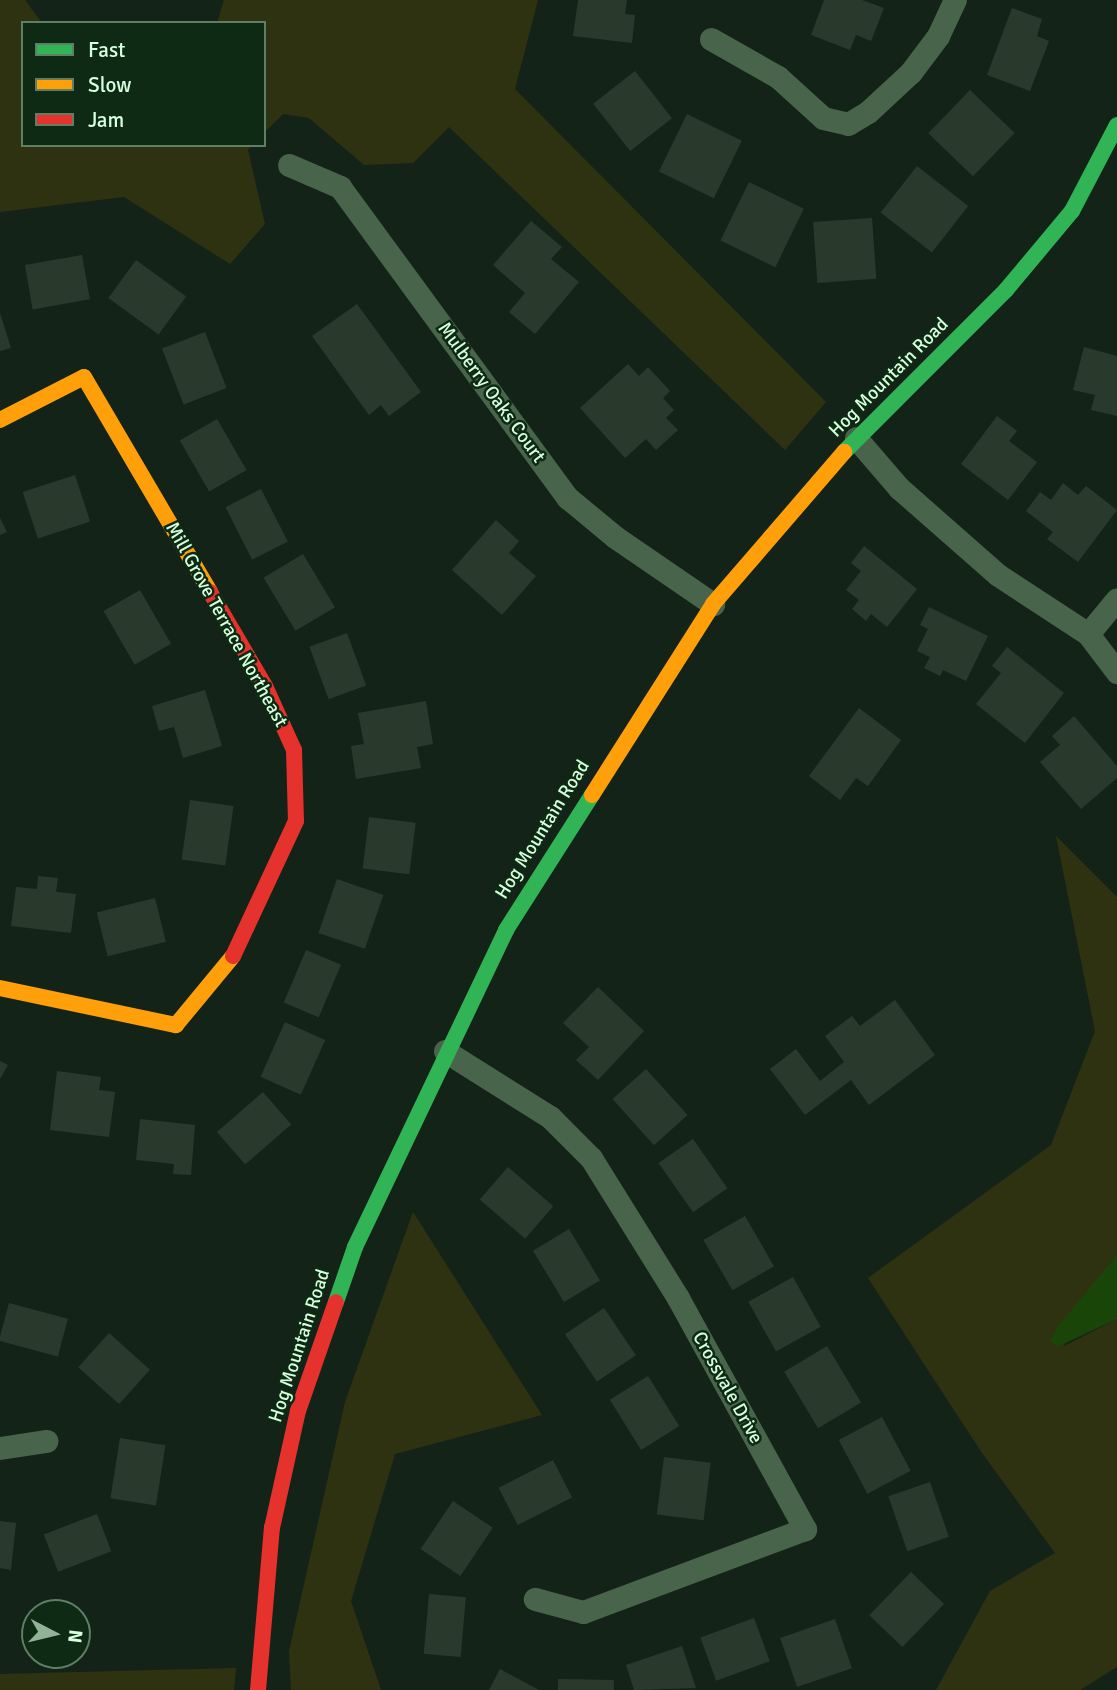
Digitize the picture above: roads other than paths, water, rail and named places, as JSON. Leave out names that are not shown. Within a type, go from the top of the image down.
[{"type":"street","points":[[711,39],[778,77],[823,118],[848,124],[868,112],[911,72],[939,36],[955,0]]},
{"type":"street","name":"Hog Mountain Road","points":[[258,1690],[272,1528],[298,1411],[355,1247],[445,1051],[513,918],[713,604],[856,438],[936,363],[1072,211],[1117,125]]},
{"type":"street","name":"Mulberry Oaks Court","points":[[289,165],[340,187],[568,498],[615,537],[713,604]]},
{"type":"street","name":"Mill Grove Terrace Northeast","points":[[0,420],[84,377],[265,686],[294,750],[296,821],[241,946],[176,1026],[0,988]]},
{"type":"street","points":[[856,438],[899,488],[998,575],[1088,634],[1117,672]]},
{"type":"street","points":[[1088,634],[1117,599]]},
{"type":"street","name":"Crossvale Drive","points":[[445,1051],[550,1117],[591,1158],[678,1298],[805,1530],[583,1612],[535,1599]]},
{"type":"street","points":[[0,1448],[46,1441]]}]
